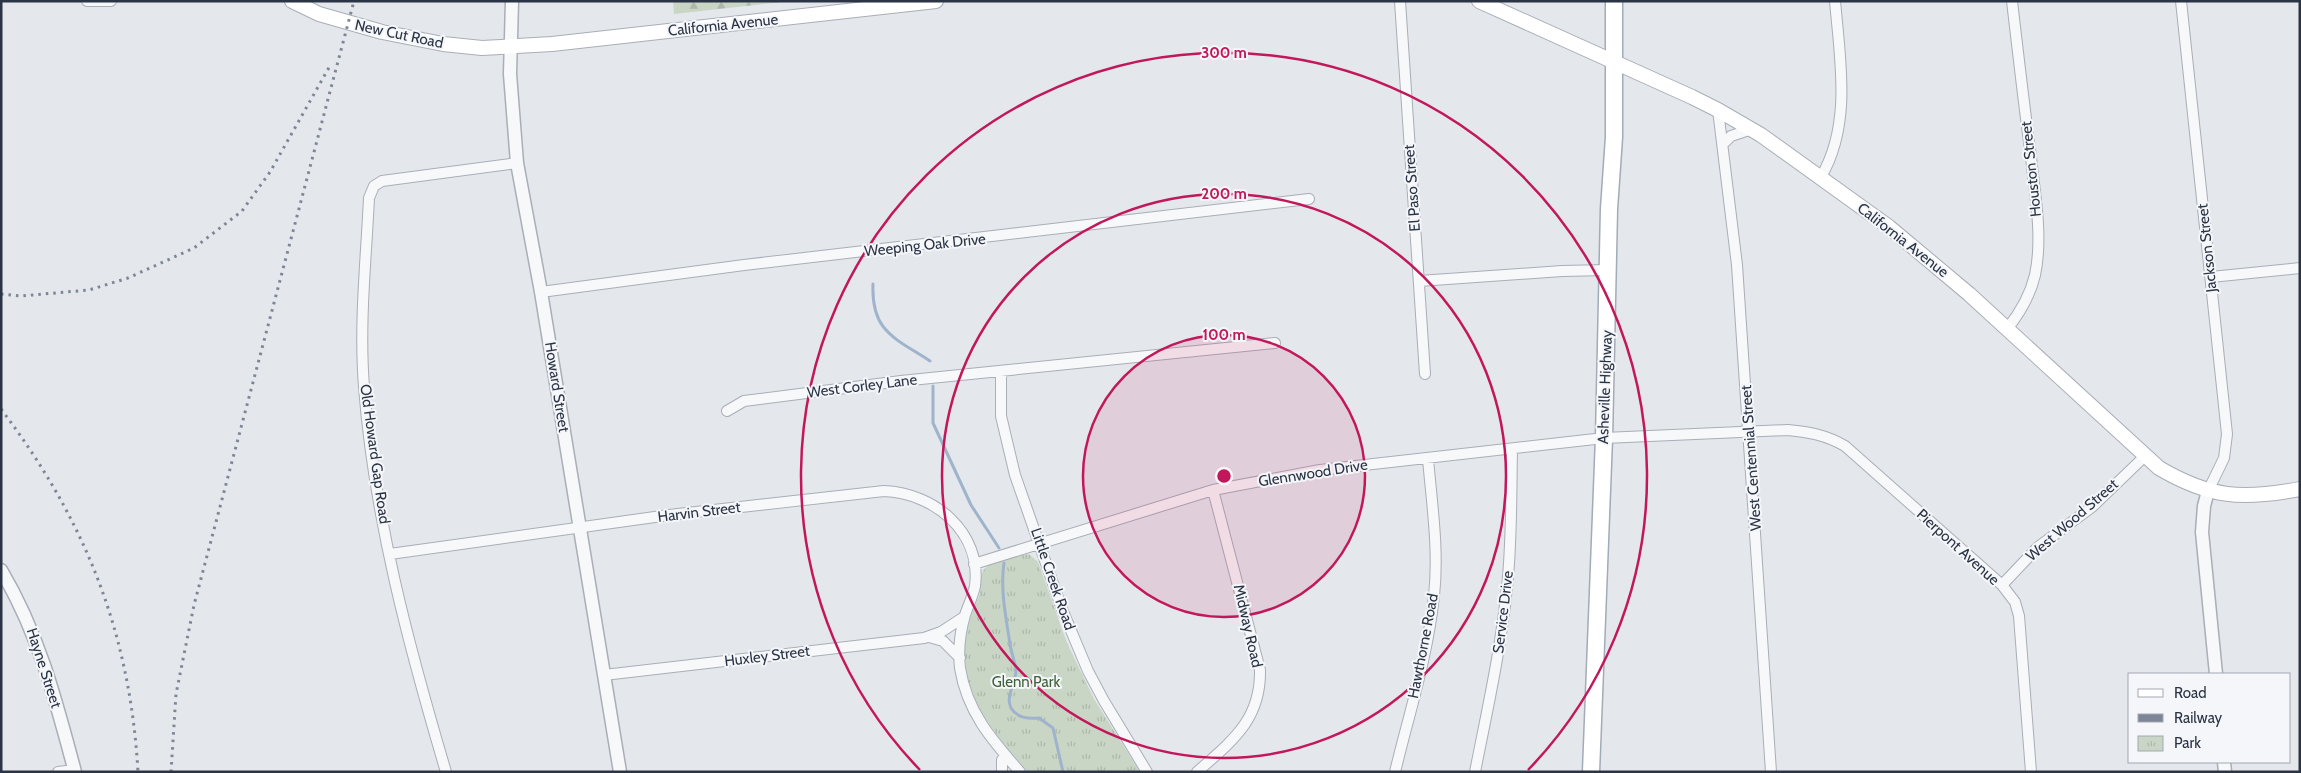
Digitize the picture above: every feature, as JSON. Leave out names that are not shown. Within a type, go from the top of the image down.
[{"type":"main road","name":"New Cut Road","points":[[292,1],[319,14],[391,34],[462,47],[510,48]]},
{"type":"main road","name":"California Avenue","points":[[510,48],[936,1]]},
{"type":"main road","name":"California Avenue","points":[[1478,1],[1718,110],[1752,129],[1821,177],[1929,260],[2007,329],[2144,457],[2173,476],[2208,491],[2228,495],[2251,495],[2300,489]]},
{"type":"main road","name":"Asheville Highway","points":[[1591,772],[1604,438],[1615,63],[1614,1]]},
{"type":"street","points":[[88,1],[111,1]]},
{"type":"street","name":"Howard Street","points":[[512,1],[510,74],[517,163],[541,292],[620,772]]},
{"type":"street","name":"El Paso Street","points":[[1400,1],[1425,374]]},
{"type":"street","points":[[1821,177],[1834,150],[1841,111],[1841,83],[1834,1]]},
{"type":"street","name":"Houston Street","points":[[2007,329],[2017,317],[2030,291],[2035,276],[2038,246],[2035,193],[2012,1]]},
{"type":"street","name":"Jackson Street","points":[[2181,1],[2227,434],[2224,458],[2208,491]]},
{"type":"street","name":"West Centennial Street","points":[[1718,110],[1737,265],[1750,433],[1771,772]]},
{"type":"street","points":[[1723,144],[1731,136],[1752,129]]},
{"type":"street","name":"Old Howard Gap Road","points":[[446,772],[417,669],[390,554],[367,422],[362,306],[369,193],[374,186],[382,181],[517,163]]},
{"type":"street","name":"Weeping Oak Drive","points":[[541,292],[744,265],[1309,199]]},
{"type":"street","points":[[2211,277],[2300,268]]},
{"type":"street","points":[[1418,281],[1562,271],[1608,270]]},
{"type":"street","name":"West Corley Lane","points":[[727,411],[744,401],[1001,371],[1275,343]]},
{"type":"street","name":"Little Creek Road","points":[[1001,371],[1001,416],[1015,474],[1041,543],[1062,609],[1088,671],[1120,730],[1148,772]]},
{"type":"street","name":"Pierpont Avenue","points":[[1604,438],[1793,430],[1817,433],[1845,446],[2002,585],[2015,602],[2019,616],[2031,772]]},
{"type":"street","name":"Glennwood Drive","points":[[974,564],[1213,490],[1320,470],[1512,450],[1604,438]]},
{"type":"street","name":"Service Drive","points":[[1474,772],[1498,658],[1506,596],[1511,515],[1512,450]]},
{"type":"street","name":"West Wood Street","points":[[2002,585],[2042,544],[2092,507],[2144,457]]},
{"type":"street","name":"Hawthorne Road","points":[[1395,772],[1430,630],[1434,596],[1436,553],[1428,459]]},
{"type":"street","name":"Midway Road","points":[[1197,772],[1243,728],[1258,700],[1260,685],[1258,660],[1213,490]]},
{"type":"street","name":"Harvin Street","points":[[390,554],[580,527],[884,491],[898,492],[924,499],[948,515],[964,538],[974,564]]},
{"type":"street","points":[[2208,491],[2204,506],[2202,532],[2216,673]]},
{"type":"street","points":[[974,564],[975,587],[964,617],[960,635],[963,681],[972,707],[987,733],[1020,772]]},
{"type":"street","name":"Hayne Street","points":[[1,570],[23,609],[39,646],[75,771]]},
{"type":"street","name":"Huxley Street","points":[[604,675],[929,637],[941,632],[964,617]]},
{"type":"street","points":[[929,637],[943,641],[960,658]]},
{"type":"street","points":[[1002,772],[1002,760],[1005,756]]},
{"type":"street","points":[[58,772],[75,771]]},
{"type":"green space","points":[[673,1],[792,1],[674,14]]},
{"type":"green space","name":"Glenn Park","points":[[1029,554],[1038,562],[1067,643],[1094,699],[1140,772],[1028,772],[1011,753],[983,713],[973,693],[966,671],[965,649],[968,625],[980,594],[981,577],[987,566],[993,563]]},
{"type":"waterway","points":[[873,284],[873,300],[881,323],[896,339],[930,361]]},
{"type":"waterway","points":[[933,386],[933,423],[971,505],[999,548]]},
{"type":"waterway","points":[[1004,563],[1004,604],[1016,670],[1009,703],[1016,714],[1027,718],[1039,718],[1053,728],[1063,772]]},
{"type":"railway","points":[[171,772],[176,694],[194,605],[354,1]]},
{"type":"railway","points":[[1,294],[21,296],[89,290],[128,278],[194,248],[242,211],[270,172],[331,64]]},
{"type":"railway","points":[[1,409],[31,451],[57,493],[79,536],[98,580],[113,625],[125,672],[133,721],[138,772]]}]
